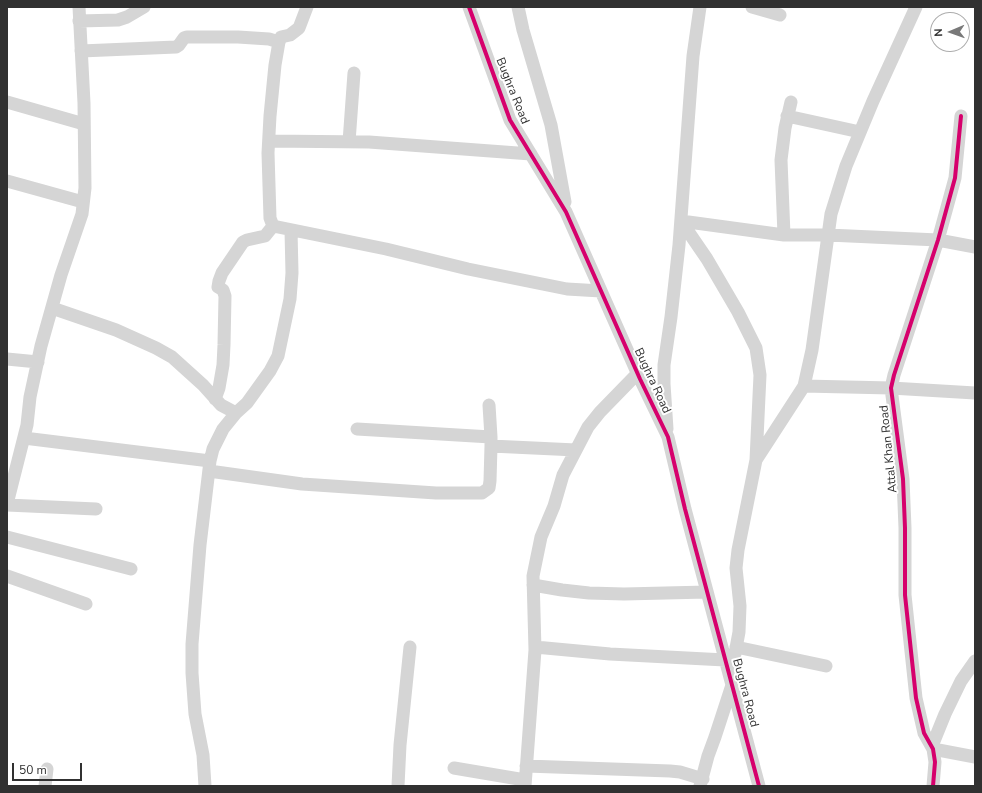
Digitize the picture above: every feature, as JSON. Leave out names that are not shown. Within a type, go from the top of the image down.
[{"type":"street","points":[[79,7],[85,188],[82,214],[52,308],[38,362],[24,438],[7,504],[96,509]]},
{"type":"street","points":[[79,21],[118,20],[127,17],[144,7]]},
{"type":"street","points":[[273,226],[270,218],[268,140],[275,65],[281,37],[290,35],[299,28],[307,7]]},
{"type":"street","name":"Bughra Road","points":[[469,7],[510,120],[566,212],[637,374],[668,437],[707,592],[759,786]]},
{"type":"street","points":[[518,7],[523,30],[551,125],[566,212]]},
{"type":"street","points":[[668,437],[664,364],[671,317],[681,221],[693,56],[700,7]]},
{"type":"street","points":[[752,7],[780,15]]},
{"type":"street","points":[[756,460],[804,386],[812,350],[831,214],[846,166],[916,7]]},
{"type":"street","points":[[81,51],[176,47],[184,38],[187,37],[238,37],[269,39],[279,42]]},
{"type":"street","points":[[349,142],[354,73]]},
{"type":"street","points":[[7,102],[84,124]]},
{"type":"street","points":[[784,235],[780,160],[787,116],[791,102]]},
{"type":"street","points":[[787,116],[860,132]]},
{"type":"street","name":"Attal Khan Road","points":[[933,786],[935,762],[933,747],[924,733],[916,698],[906,595],[903,479],[892,388],[894,375],[938,240],[956,178],[961,116]]},
{"type":"street","points":[[268,140],[429,146],[531,154]]},
{"type":"street","points":[[7,181],[83,202]]},
{"type":"street","points":[[681,221],[784,235],[828,235],[938,240],[975,247]]},
{"type":"street","points":[[526,766],[670,771],[680,772],[702,783],[706,761],[716,737],[731,682],[739,632],[740,606],[736,568],[756,460],[760,375],[756,348],[738,312],[707,259],[681,221]]},
{"type":"street","points":[[273,226],[567,289],[601,291]]},
{"type":"street","points":[[215,399],[219,388],[223,365],[224,344],[225,296],[223,290],[218,287],[219,281],[222,273],[243,242],[265,236],[273,226]]},
{"type":"street","points":[[205,786],[203,755],[195,714],[192,673],[192,644],[200,545],[210,466],[213,448],[223,429],[236,413],[247,403],[270,371],[278,356],[290,299],[292,273],[291,230]]},
{"type":"street","points":[[52,308],[116,330],[172,357],[203,385],[221,405],[236,413]]},
{"type":"street","points":[[7,360],[38,362]]},
{"type":"street","points":[[454,768],[525,783],[535,647],[533,576],[541,537],[554,506],[563,475],[593,421],[637,374]]},
{"type":"street","points":[[804,386],[892,388],[975,393]]},
{"type":"street","points":[[24,438],[210,466],[302,484],[436,492],[482,493],[489,488],[490,481],[491,442],[489,405]]},
{"type":"street","points":[[357,429],[576,450]]},
{"type":"street","points":[[7,537],[131,569]]},
{"type":"street","points":[[7,576],[86,604]]},
{"type":"street","points":[[533,585],[562,590],[596,593],[624,594],[707,592]]},
{"type":"street","points":[[398,786],[400,745],[410,647]]},
{"type":"street","points":[[535,647],[610,654],[725,660]]},
{"type":"street","points":[[736,647],[826,666]]},
{"type":"street","points":[[975,660],[960,681],[945,714],[933,747],[975,757]]},
{"type":"street","points":[[45,786],[47,769]]},
{"type":"cycle path","points":[[469,7],[510,120],[566,212],[640,379],[668,437],[685,509],[759,786]]},
{"type":"cycle path","points":[[933,786],[935,762],[933,749],[924,733],[916,698],[905,595],[903,479],[891,388],[938,240],[955,178],[961,116]]}]
